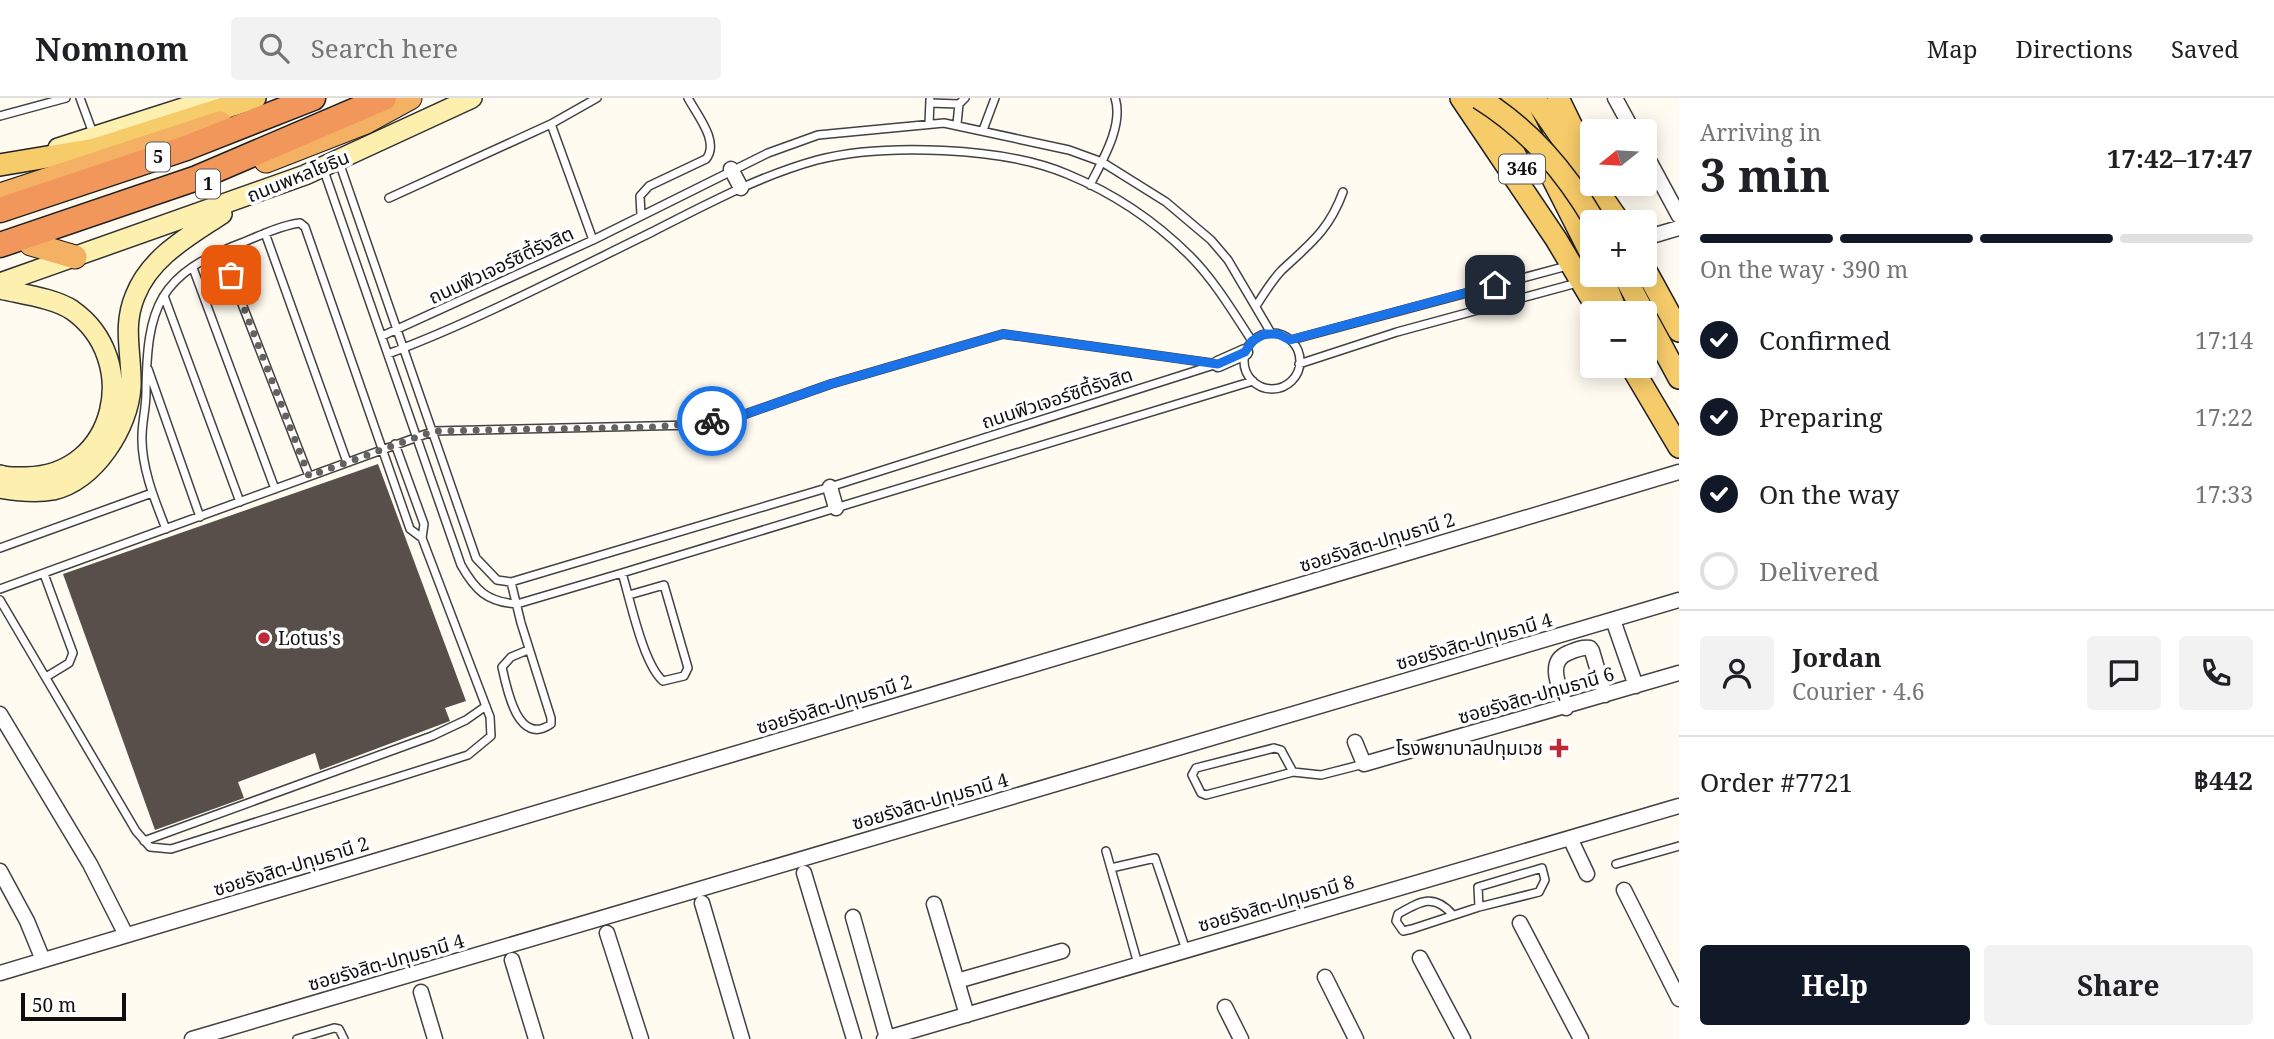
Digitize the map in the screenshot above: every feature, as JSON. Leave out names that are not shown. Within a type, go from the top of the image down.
[{"type":"highway","points":[[0,195],[287,98]]},
{"type":"highway","name":"5","points":[[0,210],[186,148],[313,98]]},
{"type":"highway","name":"5","points":[[0,245],[197,178],[384,98]]},
{"type":"highway","name":"ถนนพหลโยธิน","points":[[0,254],[168,200],[366,122],[410,98]]},
{"type":"highway","points":[[31,244],[75,257]]},
{"type":"main road","points":[[0,165],[214,98]]},
{"type":"main road","points":[[0,165],[95,149],[255,98]]},
{"type":"main road","name":"ถนนพหลโยธิน","points":[[4,291],[75,257],[249,197],[331,164],[472,98]]},
{"type":"main road","points":[[1461,98],[1556,240]]},
{"type":"main road","points":[[1479,98],[1524,130],[1601,210]]},
{"type":"main road","name":"346","points":[[1487,98],[1556,240],[1593,301]]},
{"type":"main road","points":[[1512,98],[1580,232]]},
{"type":"main road","points":[[1534,98],[1604,210]]},
{"type":"main road","points":[[1558,98],[1580,144]]},
{"type":"main road","points":[[0,488],[17,491],[54,489],[95,467],[121,431],[126,334],[135,296],[153,264],[183,240],[249,197]]},
{"type":"main road","points":[[1655,287],[1679,331]]},
{"type":"main road","points":[[0,475],[43,477],[80,460],[106,429],[122,390],[97,331],[69,309],[4,291]]},
{"type":"main road","points":[[1657,337],[1679,378]]},
{"type":"main road","points":[[1638,378],[1679,447]]},
{"type":"main road","points":[[1643,378],[1650,397]]},
{"type":"street","points":[[1615,98],[1626,119]]},
{"type":"street","points":[[731,169],[741,188]]},
{"type":"street","points":[[1657,175],[1679,216]]},
{"type":"street","points":[[1657,234],[1679,228]]},
{"type":"street","points":[[1218,364],[1249,347]]},
{"type":"street","name":"ซอยรังสิต-ปทุมธานี 2","points":[[0,973],[1679,472]]},
{"type":"street","points":[[830,487],[836,508]]},
{"type":"street","name":"ซอยรังสิต-ปทุมธานี 4","points":[[192,1039],[1679,600]]},
{"type":"street","points":[[1613,620],[1636,686]]},
{"type":"street","points":[[1566,708],[1555,667],[1559,657],[1581,648],[1590,648],[1592,651],[1605,695]]},
{"type":"street","name":"ซอยรังสิต-ปทุมธานี 6","points":[[1364,764],[1566,708],[1679,673]]},
{"type":"street","points":[[0,714],[90,864],[126,935]]},
{"type":"street","points":[[1355,742],[1364,764]]},
{"type":"street","name":"ซอยรังสิต-ปทุมธานี 8","points":[[886,1039],[1679,806]]},
{"type":"street","points":[[1570,838],[1587,874]]},
{"type":"street","points":[[0,871],[27,921],[43,960]]},
{"type":"street","points":[[804,873],[854,1039]]},
{"type":"street","points":[[1624,891],[1679,999]]},
{"type":"street","points":[[702,903],[742,1039]]},
{"type":"street","points":[[934,904],[967,1015]]},
{"type":"street","points":[[853,917],[886,1039]]},
{"type":"street","points":[[1520,923],[1581,1039]]},
{"type":"street","points":[[607,933],[641,1039]]},
{"type":"street","points":[[957,981],[1062,951]]},
{"type":"street","points":[[1420,958],[1463,1039]]},
{"type":"street","points":[[512,960],[536,1039]]},
{"type":"street","points":[[1325,977],[1356,1039]]},
{"type":"street","points":[[421,992],[435,1039]]},
{"type":"street","points":[[1225,1007],[1241,1039]]},
{"type":"lane","points":[[0,116],[66,98]]},
{"type":"lane","points":[[80,98],[94,137]]},
{"type":"lane","points":[[389,198],[551,124],[597,98]]},
{"type":"lane","points":[[640,215],[640,196],[649,186],[706,159],[712,152],[712,143],[688,98]]},
{"type":"lane","points":[[982,130],[995,98]]},
{"type":"lane","points":[[1090,185],[1117,122],[1119,110],[1115,98]]},
{"type":"lane","points":[[929,124],[930,100],[962,101],[957,124]]},
{"type":"lane","points":[[551,124],[593,240]]},
{"type":"lane","name":"ถนนฟิวเจอร์ซิตี้รังสิต","points":[[382,337],[593,240],[731,169],[818,135],[929,124],[957,124],[1069,150],[1102,162],[1166,202],[1211,240],[1240,276],[1270,333]]},
{"type":"lane","name":"ถนนฟิวเจอร์ซิตี้รังสิต","points":[[388,354],[741,188],[816,161],[845,154],[899,149],[956,151],[1011,160],[1065,173],[1115,197],[1157,226],[1191,257],[1249,347],[1245,368],[1253,381],[1266,388],[1281,387],[1293,378],[1299,364],[1576,273]]},
{"type":"lane","points":[[331,164],[404,348],[476,558],[497,580],[511,582],[528,650],[551,718],[551,724],[534,731],[526,729],[518,719],[502,667],[511,657],[528,650]]},
{"type":"lane","points":[[331,164],[382,337],[461,565],[474,588],[486,598],[517,604]]},
{"type":"lane","points":[[1256,306],[1276,277],[1326,229],[1334,217],[1343,192]]},
{"type":"lane","points":[[166,529],[152,493],[142,436],[146,363],[152,322],[163,295],[177,278],[221,250],[296,224],[305,227],[410,529],[422,538]]},
{"type":"lane","points":[[265,233],[346,462]]},
{"type":"lane","points":[[221,250],[309,476]]},
{"type":"lane","points":[[193,268],[275,489]]},
{"type":"lane","points":[[1249,347],[1270,333],[1290,340],[1576,273]]},
{"type":"lane","points":[[163,295],[240,502]]},
{"type":"lane","name":"ถนนฟิวเจอร์ซิตี้รังสิต","points":[[0,589],[434,431],[693,425],[740,416],[831,384],[1003,334],[1218,364]]},
{"type":"lane","points":[[1290,340],[1299,356],[1299,364]]},
{"type":"lane","points":[[146,363],[200,517]]},
{"type":"lane","name":"ถนนฟิวเจอร์ซิตี้รังสิต","points":[[511,582],[830,487],[1218,364]]},
{"type":"lane","name":"ถนนฟิวเจอร์ซิตี้รังสิต","points":[[517,604],[1253,381]]},
{"type":"lane","points":[[0,600],[144,842],[157,849],[171,849],[468,755],[491,736],[486,706],[422,538],[424,524],[395,444]]},
{"type":"lane","points":[[0,548],[152,493]]},
{"type":"lane","points":[[622,573],[629,595],[657,676],[663,681],[684,676],[688,668],[664,585],[629,595]]},
{"type":"lane","points":[[44,574],[73,653],[69,663],[46,677]]},
{"type":"lane","points":[[144,842],[432,736],[466,720],[486,706]]},
{"type":"lane","points":[[1293,772],[1284,753],[1274,748],[1196,768],[1192,775],[1201,793],[1206,795],[1293,772],[1321,775],[1364,764]]},
{"type":"lane","points":[[1616,864],[1679,846]]},
{"type":"lane","points":[[1452,915],[1442,902],[1433,900],[1398,914],[1396,922],[1403,931],[1479,907],[1539,892],[1545,880],[1536,848]]},
{"type":"lane","points":[[1106,851],[1139,964]]},
{"type":"lane","points":[[1111,868],[1155,858],[1186,950]]},
{"type":"lane","points":[[1479,907],[1476,896],[1478,887],[1542,868]]},
{"type":"lane","points":[[297,1039],[334,1028],[338,1029],[344,1039]]},
{"type":"building","name":"Lotus's","points":[[378,464],[466,701],[445,708],[450,721],[320,770],[315,753],[238,782],[244,798],[155,830],[63,574]]},
{"type":"way so far","points":[[231,275],[309,476],[434,431],[657,427],[712,421]]},
{"type":"place","name":"Lotus's","points":[[264,638]]},
{"type":"place","name":"โรงพยาบาลปทุมเวช","points":[[1559,748]]},
{"type":"route","points":[[712,421],[740,416],[831,384],[973,340],[1003,334],[1031,335],[1218,364],[1245,352],[1252,341],[1264,334],[1278,334],[1290,340],[1495,285]]}]
